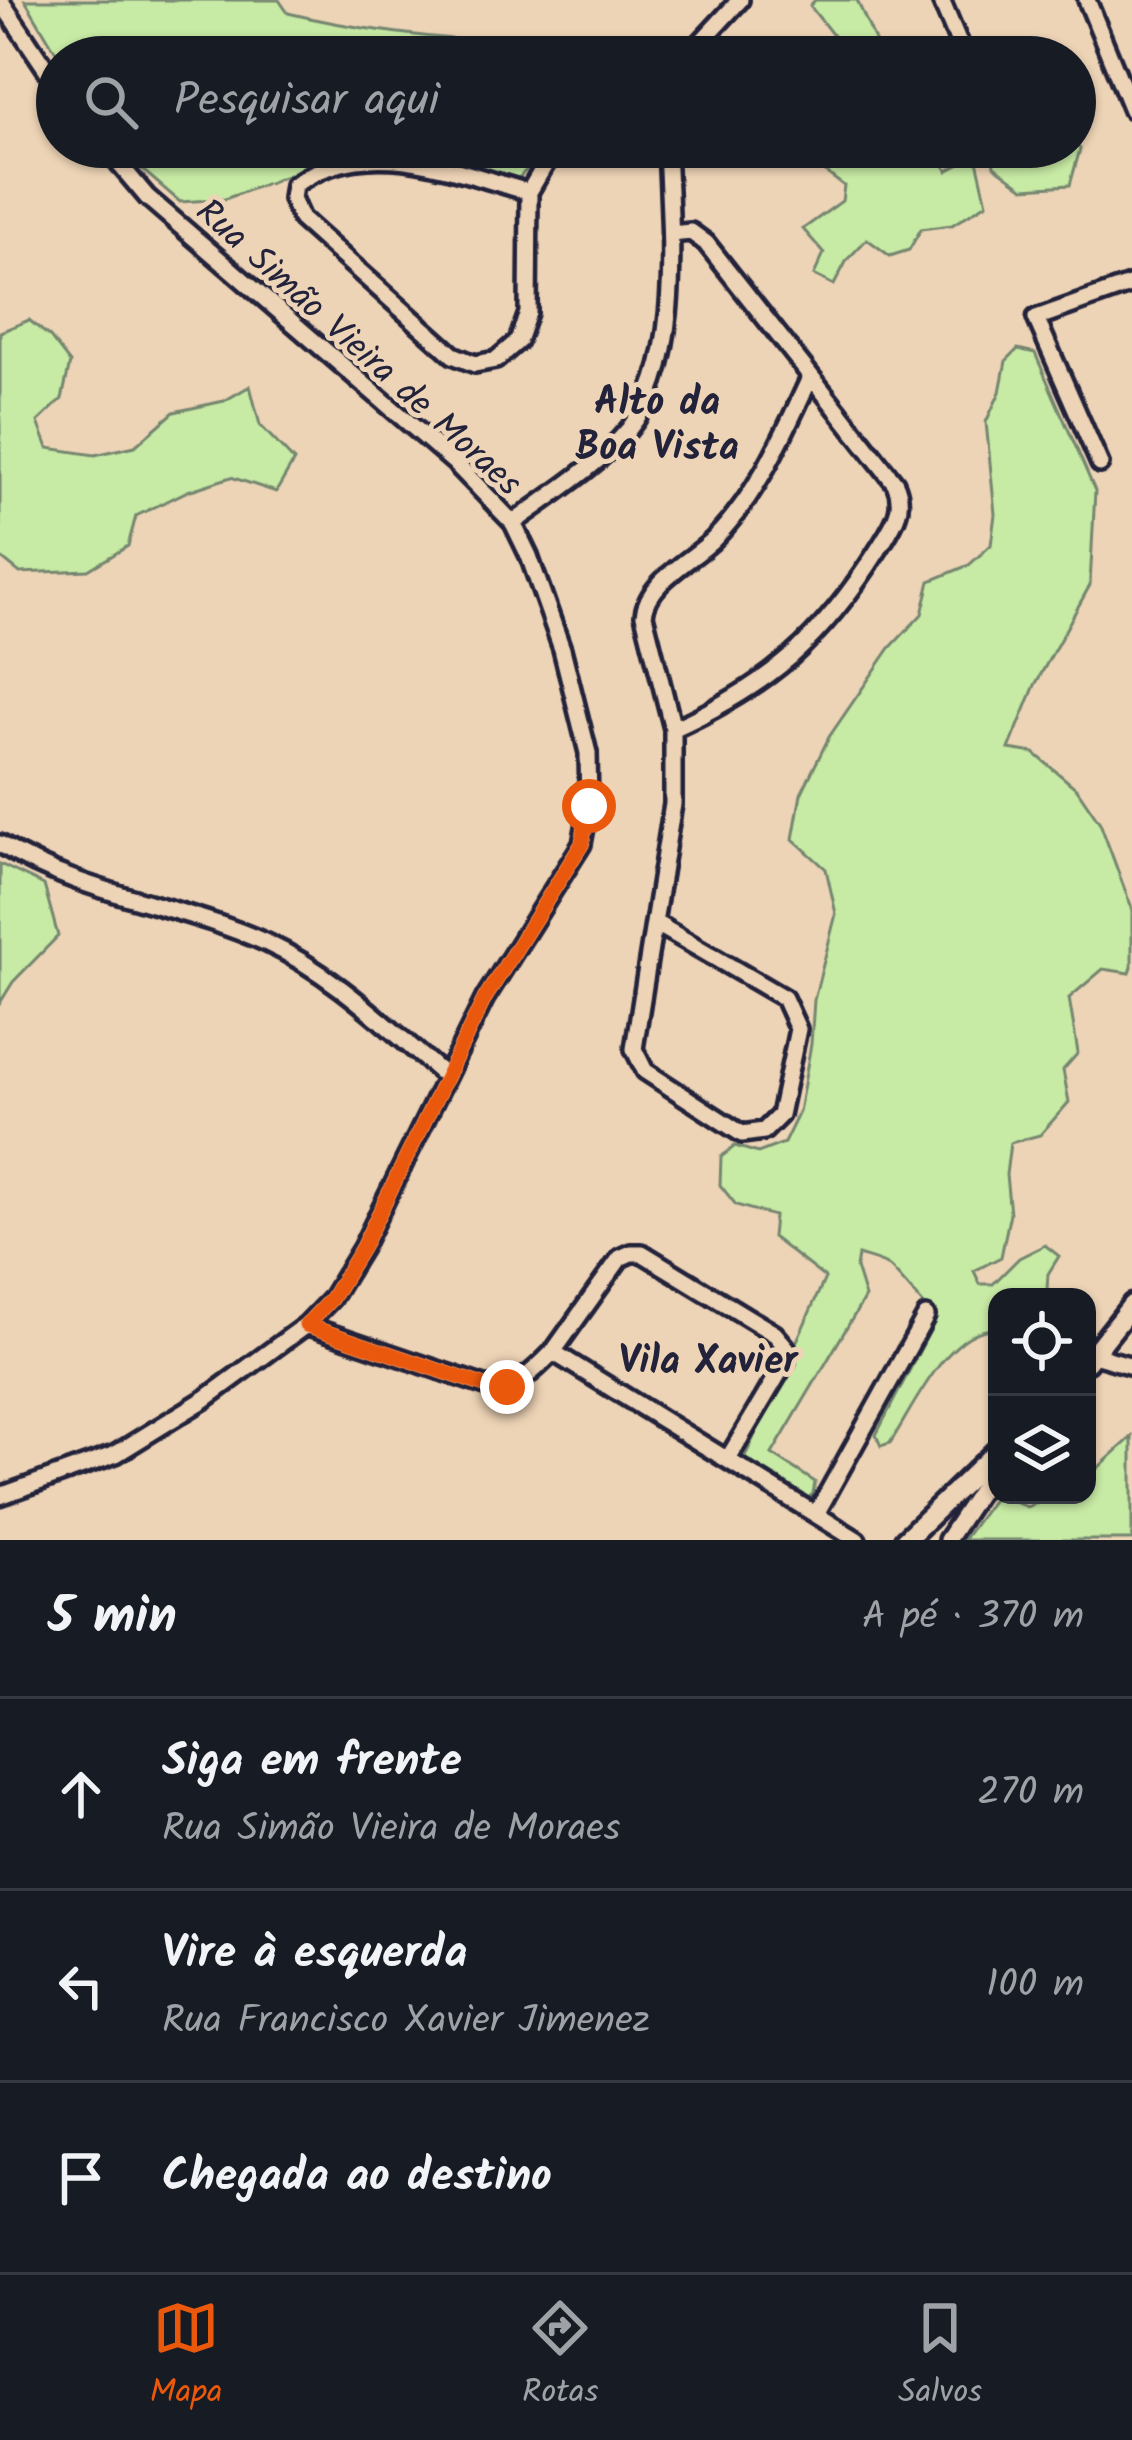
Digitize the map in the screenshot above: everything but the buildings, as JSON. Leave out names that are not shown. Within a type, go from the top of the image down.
[{"type":"main road","points":[[1096,1351],[1132,1305]]},
{"type":"main road","points":[[905,1540],[988,1460]]},
{"type":"street","points":[[0,0],[36,54]]},
{"type":"street","points":[[707,36],[740,0]]},
{"type":"street","points":[[941,0],[956,36]]},
{"type":"street","points":[[1088,0],[1132,110]]},
{"type":"street","name":"Rua Simão Vieira de Moraes","points":[[0,1496],[116,1454],[205,1399],[306,1325],[331,1299],[362,1248],[485,998],[582,844],[589,806],[588,753],[562,649],[513,523],[454,462],[147,197],[123,168]]},
{"type":"street","points":[[329,168],[295,185],[292,199],[301,219],[453,355],[475,364],[496,360],[518,341],[528,313],[529,192],[543,168]]},
{"type":"street","points":[[445,168],[529,192]]},
{"type":"street","points":[[513,523],[572,480],[628,429],[650,394],[665,340],[668,168]]},
{"type":"street","points":[[670,234],[691,232],[699,237],[895,483],[901,503],[899,514],[847,600],[800,652],[743,691],[673,729]]},
{"type":"street","points":[[1100,464],[1036,318],[1132,284]]},
{"type":"street","points":[[657,925],[784,998],[794,1012],[798,1029],[780,1115],[764,1131],[742,1134],[645,1071],[634,1049],[674,804],[673,729],[644,628],[644,605],[749,498],[810,378]]},
{"type":"street","points":[[0,844],[76,879],[268,944],[342,988],[444,1075]]},
{"type":"street","points":[[306,1325],[485,1386],[507,1387],[528,1376],[553,1352],[620,1258],[642,1253],[775,1334],[786,1347],[786,1361],[729,1457]]},
{"type":"street","points":[[816,1514],[926,1316]]},
{"type":"street","points":[[553,1352],[857,1540]]},
{"type":"street","points":[[1096,1360],[1132,1366]]},
{"type":"street","points":[[946,1540],[988,1479]]},
{"type":"green space","points":[[25,0],[279,0],[288,13],[426,36],[46,36]]},
{"type":"green space","points":[[815,0],[857,0],[873,36],[833,36],[810,6]]},
{"type":"green space","points":[[140,168],[308,168],[225,199],[180,202]]},
{"type":"green space","points":[[480,168],[528,168],[517,180]]},
{"type":"green space","points":[[820,168],[979,168],[987,203],[952,225],[921,229],[909,250],[890,256],[867,239],[847,260],[834,285],[814,275],[824,253],[803,229],[842,201],[844,186]]},
{"type":"green space","points":[[997,168],[1075,168],[1070,185],[1024,188]]},
{"type":"green space","points":[[29,320],[70,363],[62,399],[38,422],[48,448],[95,455],[135,446],[174,412],[224,401],[250,386],[260,425],[294,461],[276,492],[231,477],[136,516],[128,546],[88,570],[20,573],[0,557],[0,332]]},
{"type":"green space","points":[[1018,349],[1035,353],[1095,491],[1090,585],[1035,685],[1009,749],[1034,753],[1077,789],[1100,823],[1132,909],[1132,967],[1130,973],[1103,969],[1069,998],[1078,1053],[1063,1070],[1069,1102],[1040,1135],[1010,1143],[1006,1175],[1010,1213],[1001,1257],[974,1271],[980,1284],[993,1284],[1019,1258],[1045,1245],[1059,1256],[1048,1274],[1047,1288],[988,1288],[988,1331],[963,1340],[948,1354],[890,1443],[881,1446],[876,1435],[935,1321],[888,1266],[858,1255],[856,1268],[865,1297],[772,1454],[815,1482],[813,1494],[805,1501],[744,1459],[825,1278],[772,1237],[774,1216],[736,1205],[720,1185],[721,1157],[735,1146],[758,1153],[784,1143],[799,1112],[814,1000],[836,914],[826,869],[793,839],[801,794],[829,737],[890,648],[922,614],[930,581],[969,565],[991,545],[995,514],[986,422],[1000,392],[1006,361]]},
{"type":"green space","points":[[0,864],[44,885],[58,936],[13,982],[0,1003]]},
{"type":"green space","points":[[1132,1437],[1132,1540],[963,1540],[990,1504],[1096,1504],[1096,1470]]},
{"type":"district","name":"Alto da Boa Vista","points":[[657,422]]},
{"type":"district","name":"Vila Xavier","points":[[708,1359]]},
{"type":"route","points":[[507,1387],[485,1386],[306,1325],[331,1299],[362,1248],[485,998],[582,844],[589,806]]}]
